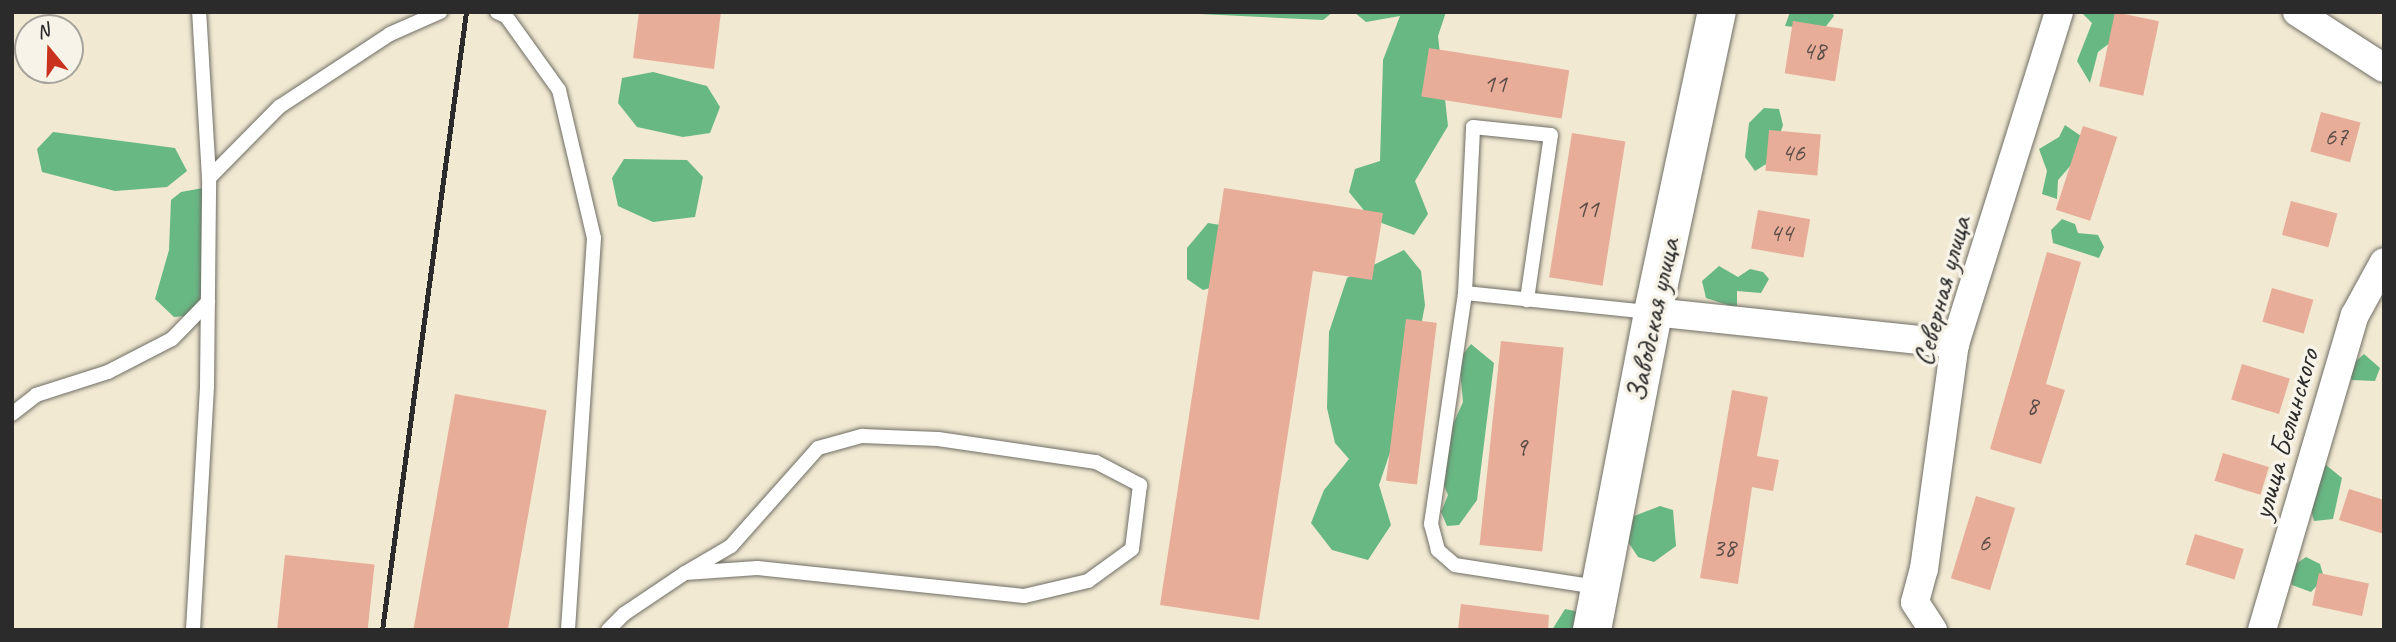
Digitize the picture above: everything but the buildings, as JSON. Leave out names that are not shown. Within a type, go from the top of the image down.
[{"type":"street","name":"Заводская улица","points":[[1592,630],[1653,312],[1717,12]]},
{"type":"street","name":"Северная улица","points":[[1933,630],[1915,602],[1924,569],[1955,344],[2059,12]]},
{"type":"street","points":[[2297,12],[2384,68]]},
{"type":"street","name":"улица Белинского","points":[[2262,630],[2355,315],[2384,262]]},
{"type":"street","points":[[1653,312],[1955,344]]},
{"type":"lane","points":[[193,630],[208,302],[209,178],[198,12]]},
{"type":"lane","points":[[209,178],[279,107],[390,34],[440,12]]},
{"type":"lane","points":[[497,12],[506,16],[559,90],[594,238],[568,630]]},
{"type":"lane","points":[[1527,300],[1550,135],[1474,127],[1465,293],[1431,524],[1438,550],[1455,565],[1599,587]]},
{"type":"lane","points":[[1465,293],[1653,312]]},
{"type":"lane","points":[[12,414],[36,395],[108,372],[172,339],[208,302]]},
{"type":"lane","points":[[608,630],[624,614],[684,573],[731,545],[818,448],[862,436],[939,439],[1096,462],[1140,485],[1132,549],[1088,581],[1024,596],[757,568],[684,573]]},
{"type":"green space","points":[[1159,12],[1333,12],[1323,20]]},
{"type":"green space","points":[[1354,12],[1446,12],[1438,36],[1448,126],[1415,181],[1428,214],[1414,235],[1371,219],[1349,192],[1355,169],[1380,161],[1383,60],[1400,16],[1366,22]]},
{"type":"green space","points":[[1790,12],[1832,12],[1834,16],[1823,30],[1785,26]]},
{"type":"green space","points":[[2081,12],[2125,12],[2117,17],[2115,39],[2098,52],[2090,83],[2077,61],[2092,23]]},
{"type":"green space","points":[[653,72],[707,86],[720,107],[710,133],[683,137],[637,127],[618,103],[622,78]]},
{"type":"green space","points":[[1764,108],[1779,109],[1783,125],[1771,161],[1755,171],[1745,157],[1749,123]]},
{"type":"green space","points":[[2065,125],[2084,138],[2079,156],[2058,180],[2057,199],[2042,194],[2047,171],[2039,149],[2059,137]]},
{"type":"green space","points":[[53,132],[175,148],[187,171],[167,187],[115,191],[42,172],[37,149]]},
{"type":"green space","points":[[624,159],[687,160],[703,177],[695,217],[653,222],[618,206],[612,178]]},
{"type":"green space","points":[[203,188],[208,265],[197,315],[174,317],[155,299],[169,250],[171,200],[181,192]]},
{"type":"green space","points":[[2062,219],[2075,224],[2078,233],[2098,235],[2104,247],[2099,258],[2053,243],[2051,230]]},
{"type":"green space","points":[[1208,223],[1233,227],[1227,283],[1203,290],[1187,279],[1187,248]]},
{"type":"green space","points":[[1404,250],[1421,271],[1425,305],[1405,408],[1379,485],[1391,525],[1368,560],[1332,550],[1311,523],[1324,490],[1349,459],[1335,443],[1327,408],[1329,332],[1347,278]]},
{"type":"green space","points":[[1719,266],[1738,277],[1750,269],[1763,272],[1769,279],[1761,293],[1737,291],[1737,308],[1706,298],[1702,281]]},
{"type":"green space","points":[[1471,344],[1494,363],[1477,500],[1459,525],[1447,526],[1441,512],[1448,495],[1435,464],[1463,402],[1459,359]]},
{"type":"green space","points":[[2364,354],[2380,368],[2375,381],[2352,380],[2346,370]]},
{"type":"green space","points":[[2326,465],[2342,478],[2333,519],[2314,521],[2308,498],[2313,480]]},
{"type":"green space","points":[[1660,506],[1673,510],[1676,546],[1654,562],[1638,557],[1621,531],[1629,518]]},
{"type":"green space","points":[[2306,557],[2320,564],[2324,578],[2311,592],[2292,585],[2290,568]]},
{"type":"green space","points":[[1565,609],[1580,612],[1580,630],[1552,630]]},
{"type":"railway","points":[[382,630],[466,12]]}]
